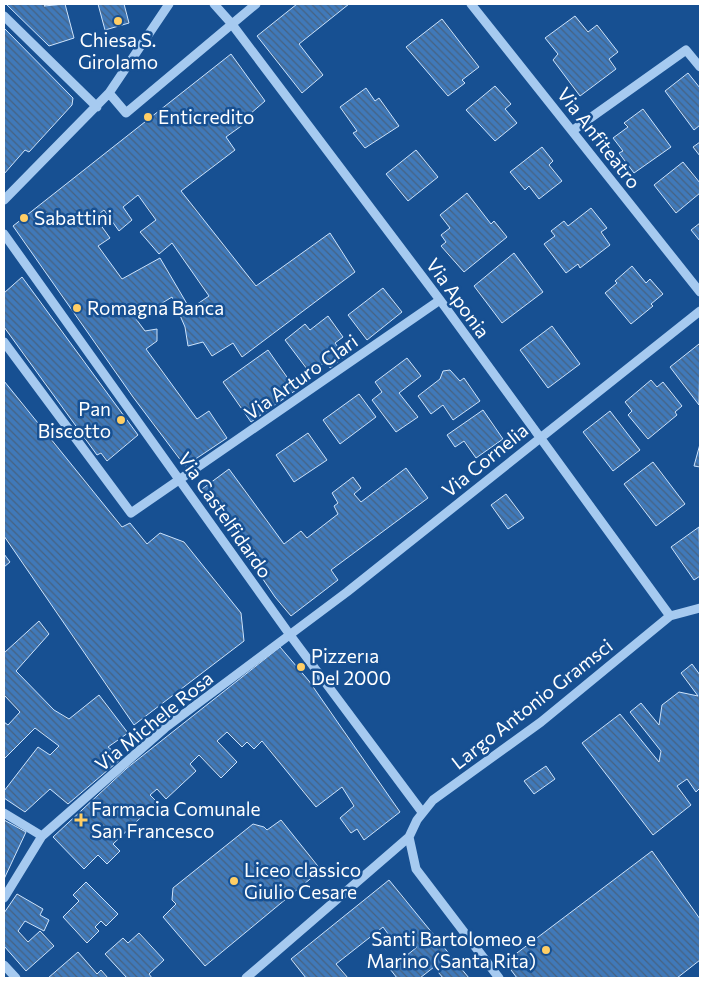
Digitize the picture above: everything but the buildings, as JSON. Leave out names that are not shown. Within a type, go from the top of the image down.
[{"type":"street","points":[[4,200],[109,93],[169,4]]},
{"type":"street","name":"Via Aponia","points":[[214,4],[231,23],[440,300],[538,438],[670,616]]},
{"type":"street","points":[[109,93],[126,113],[231,23],[256,4]]},
{"type":"street","name":"Via Anfiteatro","points":[[471,4],[700,292]]},
{"type":"street","points":[[4,16],[97,107]]},
{"type":"street","points":[[572,131],[686,50],[700,67]]},
{"type":"street","name":"Via Castelfidardo","points":[[4,234],[419,816]]},
{"type":"street","name":"Via Arturo Clari","points":[[4,342],[131,514],[440,300]]},
{"type":"street","name":"Via Cornelia","points":[[290,635],[700,311]]},
{"type":"street","points":[[670,616],[700,608]]},
{"type":"street","name":"Largo Antonio Gramsci","points":[[419,816],[434,800],[541,722],[670,616]]},
{"type":"street","name":"Via Michele Rosa","points":[[4,898],[42,836],[165,728],[290,635]]},
{"type":"street","points":[[4,813],[42,836]]},
{"type":"street","points":[[246,978],[409,837],[419,816]]},
{"type":"street","points":[[409,837],[416,869],[499,978]]},
{"type":"street","points":[[4,965],[16,978]]},
{"type":"place","name":"Chiesa S. Girolamo","points":[[118,21]]},
{"type":"place","name":"Enticredito","points":[[148,117]]},
{"type":"place","name":"Sabattini","points":[[24,218]]},
{"type":"place","name":"Romagna Banca","points":[[77,308]]},
{"type":"place","name":"Pan Biscotto","points":[[121,420]]},
{"type":"place","name":"Pizzerıa Del 2000","points":[[301,667]]},
{"type":"place","name":"Farmacia Comunale San Francesco","points":[[81,820]]},
{"type":"place","name":"Liceo classico Giulio Cesare","points":[[234,881]]},
{"type":"place","name":"Santi Bartolomeo e Marino (Santa Rita)","points":[[546,950]]}]
